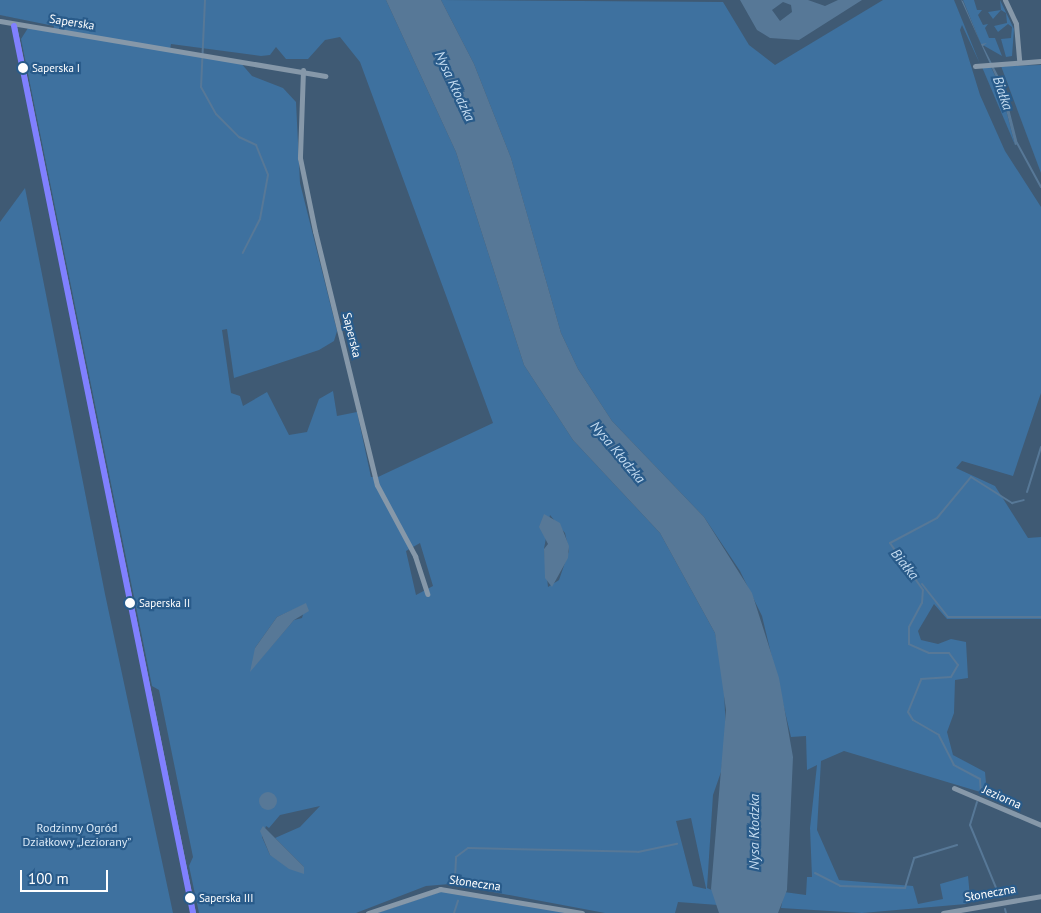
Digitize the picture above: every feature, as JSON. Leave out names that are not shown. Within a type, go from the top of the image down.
[{"type":"street","points":[[1005,0],[1016,24],[1019,61]]},
{"type":"street","name":"Saperska","points":[[0,21],[14,26],[206,54],[304,70],[325,76]]},
{"type":"street","points":[[14,26],[193,913]]},
{"type":"street","points":[[975,66],[1041,60]]},
{"type":"street","name":"Saperska","points":[[304,70],[300,158],[315,230],[376,485],[411,547],[427,594]]},
{"type":"street","name":"Jeziorna","points":[[954,788],[1041,825]]},
{"type":"street","name":"Słoneczna","points":[[368,913],[440,889],[582,913]]},
{"type":"street","name":"Słoneczna","points":[[944,913],[1041,896]]},
{"type":"green space","points":[[0,0],[386,0],[456,152],[524,365],[573,440],[660,533],[715,633],[723,673],[726,731],[721,772],[713,795],[707,888],[714,891],[718,905],[678,902],[675,913],[605,913],[450,884],[426,886],[356,913],[199,913],[189,866],[193,857],[159,690],[152,686],[21,39],[28,28],[52,32],[54,26],[0,15]],"holes":[[[340,37],[360,62],[493,423],[378,477],[371,477],[357,412],[337,416],[333,391],[319,399],[307,432],[289,435],[267,392],[243,406],[240,396],[231,393],[222,330],[227,329],[234,378],[319,350],[334,341],[337,331],[300,183],[296,102],[283,88],[252,76],[240,62],[170,50],[171,44],[261,56],[270,55],[276,47],[286,59],[308,59],[325,40]],[[550,515],[565,533],[569,551],[559,580],[548,587],[544,549]],[[420,543],[433,586],[416,595],[406,551]],[[306,604],[302,618],[294,620],[256,664],[255,648],[277,617]],[[320,806],[300,827],[275,838],[304,867],[270,855],[262,837],[266,826],[269,828],[280,815]],[[691,818],[706,889],[693,886],[676,821]]]},
{"type":"green space","points":[[441,0],[723,2],[749,45],[775,65],[883,0],[954,0],[980,64],[962,25],[960,30],[980,95],[1005,151],[1041,207],[1041,393],[1013,476],[962,461],[956,468],[995,486],[1028,538],[1041,537],[1041,619],[947,619],[934,604],[918,631],[921,640],[938,644],[951,639],[966,642],[968,678],[955,680],[954,713],[947,732],[953,755],[985,772],[987,794],[844,751],[821,761],[817,830],[839,880],[913,886],[918,904],[943,899],[940,884],[968,876],[970,897],[966,904],[862,913],[781,908],[784,892],[806,895],[807,877],[812,877],[810,828],[817,765],[807,770],[806,736],[791,737],[762,616],[740,571],[704,517],[612,421],[578,369],[561,333],[511,158],[474,64]]},
{"type":"green space","points":[[963,0],[974,0],[977,10],[982,10],[978,15],[983,25],[988,24],[985,28],[989,38],[995,38],[1002,56],[981,44]]},
{"type":"green space","points":[[1000,0],[1014,29],[1012,56],[1006,57],[1001,39],[1011,38],[1012,27],[1008,24],[998,32],[994,26],[1007,23],[1006,13],[1001,10]]},
{"type":"green space","points":[[1001,10],[993,19],[988,12]]},
{"type":"green space","points":[[1041,65],[1041,173],[1001,66]]},
{"type":"green space","points":[[982,67],[991,67],[1000,86],[1015,145]]},
{"type":"green space","name":"Rodzinny Ogród Działkowy „Jeziorany”","points":[[25,188],[105,594],[173,913],[0,913],[0,222]]},
{"type":"green space","points":[[440,892],[454,892],[574,913],[377,913]]},
{"type":"water","name":"Nysa Kłodzka","points":[[386,0],[441,0],[474,64],[511,158],[561,333],[578,369],[612,421],[704,517],[752,593],[779,678],[793,757],[787,890],[778,913],[719,913],[711,889],[726,710],[715,633],[660,533],[573,440],[524,365],[456,152]]},
{"type":"water","points":[[740,0],[808,0],[825,6],[838,0],[862,0],[799,40],[770,38],[757,30]],"holes":[[[783,2],[791,5],[792,12],[780,21],[772,10]]]},
{"type":"water","points":[[961,0],[981,44],[987,43],[983,46],[1003,85],[1018,144],[1015,145],[1000,86]]},
{"type":"water","points":[[544,514],[560,523],[569,546],[568,558],[552,587],[545,578],[544,549],[548,544],[539,527]]},
{"type":"water","points":[[306,603],[309,611],[294,620],[250,672],[255,648],[277,617]]},
{"type":"water","points":[[264,792],[272,792],[277,797],[275,808],[264,810],[259,805],[259,797]]},
{"type":"water","points":[[263,826],[304,867],[304,874],[289,869],[270,855],[260,831]]},
{"type":"waterway","points":[[205,0],[201,87],[216,114],[239,137],[256,145],[268,175],[260,219],[243,253]]},
{"type":"waterway","name":"Białka","points":[[1017,143],[1041,187]]},
{"type":"waterway","name":"Białka","points":[[1027,492],[1041,447]]},
{"type":"waterway","name":"Białka","points":[[981,794],[980,779],[954,765],[939,735],[913,720],[908,712],[921,679],[951,677],[958,665],[949,653],[929,653],[909,644],[909,627],[922,603],[923,590],[890,543],[937,518],[971,477],[1012,503],[1024,500]]},
{"type":"waterway","points":[[922,584],[948,617],[1041,617]]},
{"type":"waterway","name":"Białka","points":[[977,802],[970,825],[999,895]]},
{"type":"waterway","points":[[455,878],[456,857],[468,848],[638,852],[677,844]]},
{"type":"waterway","points":[[815,873],[840,886],[905,888],[914,858],[957,845]]},
{"type":"waterway","points":[[454,913],[458,901]]},
{"type":"waterway","name":"Białka","points":[[1005,909],[1006,913]]},
{"type":"transit line","points":[[14,26],[193,913]]},
{"type":"place","name":"Saperska I","points":[[23,68]]},
{"type":"place","name":"Saperska II","points":[[130,603]]},
{"type":"place","name":"Saperska III","points":[[190,898]]}]
